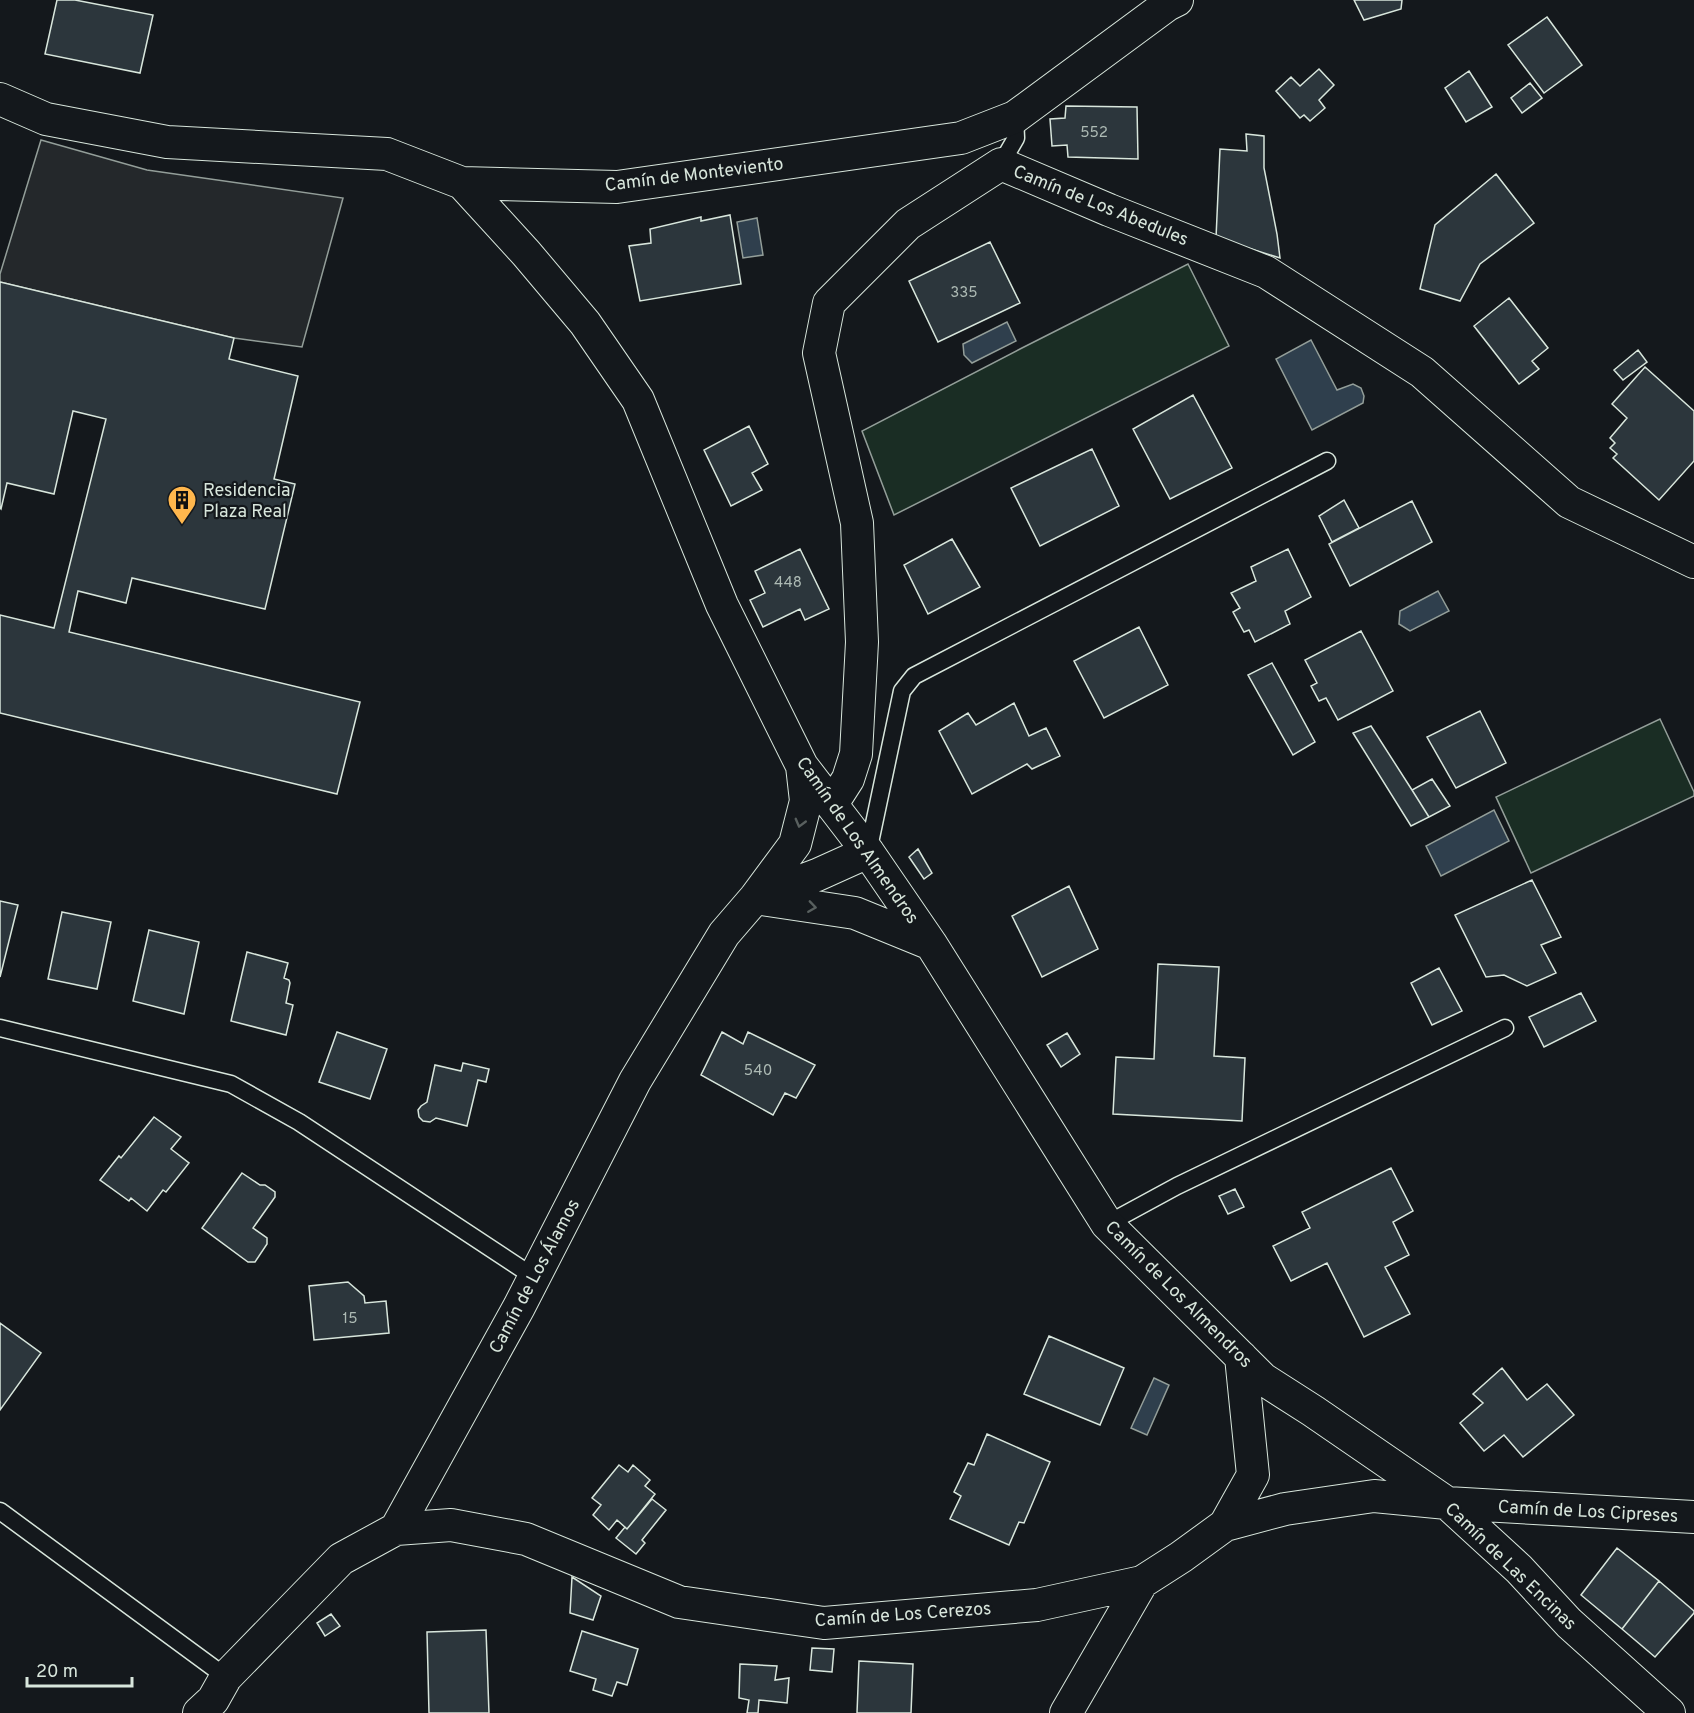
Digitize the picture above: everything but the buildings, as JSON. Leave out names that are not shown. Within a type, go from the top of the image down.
[{"type":"street","name":"Camín de Monteviento","points":[[0,99],[46,119],[167,142],[387,154],[462,183],[617,187],[961,138],[1015,117],[1167,5],[1177,0]]},
{"type":"street","name":"Camín de Los Abedules","points":[[831,804],[848,779],[856,754],[862,642],[857,523],[819,353],[829,303],[908,224],[1001,164],[1109,210],[1266,272],[1422,372],[1569,502],[1694,562]]},
{"type":"street","name":"Camín de Los Almendros","points":[[462,183],[526,253],[585,323],[638,400],[722,605],[802,766],[868,852],[931,944],[1107,1224],[1263,1378],[1313,1411]]},
{"type":"street","points":[[802,766],[806,801],[795,844],[754,898],[855,913],[931,944]]},
{"type":"street","name":"Camín de Los Álamos","points":[[396,1529],[534,1277],[635,1081],[724,934],[754,898],[868,852]]},
{"type":"street","points":[[1225,1525],[1253,1475],[1241,1357]]},
{"type":"street","name":"Camín de Las Encinas","points":[[1313,1411],[1447,1503],[1519,1569],[1569,1623],[1669,1713]]},
{"type":"street","name":"Camín de Los Cipreses","points":[[1225,1525],[1285,1509],[1374,1496],[1447,1503],[1694,1517]]},
{"type":"street","name":"Camín de Los Cerezos","points":[[396,1529],[451,1525],[526,1539],[679,1602],[824,1623],[1037,1605],[1142,1582],[1182,1557],[1225,1525]]},
{"type":"street","points":[[215,1701],[341,1559],[396,1529]]},
{"type":"street","points":[[1065,1713],[1142,1582]]},
{"type":"lane","points":[[1001,164],[1016,138],[1015,117]]},
{"type":"lane","points":[[868,852],[902,691],[914,676],[1327,461]]},
{"type":"lane","points":[[0,1028],[231,1084],[299,1122],[534,1277]]},
{"type":"lane","points":[[1107,1224],[1177,1186],[1505,1028]]},
{"type":"lane","points":[[0,1511],[215,1701]]},
{"type":"green space","points":[[1188,264],[1229,346],[894,515],[862,431]]},
{"type":"green space","points":[[1660,719],[1694,796],[1531,873],[1496,797]]},
{"type":"shaded area","points":[[41,140],[147,170],[343,198],[302,347],[234,338],[0,282],[0,274]]},
{"type":"water","points":[[757,218],[763,255],[743,258],[737,222]]},
{"type":"water","points":[[1007,322],[1016,341],[972,363],[964,355],[963,344]]},
{"type":"water","points":[[1311,340],[1337,390],[1353,384],[1361,388],[1364,396],[1363,403],[1312,430],[1276,359]]},
{"type":"water","points":[[1438,591],[1449,611],[1410,631],[1399,624],[1400,611]]},
{"type":"water","points":[[1494,810],[1509,841],[1441,876],[1426,846]]},
{"type":"water","points":[[1154,1378],[1169,1385],[1147,1435],[1131,1428]]},
{"type":"place","name":"Residencia Plaza Real","points":[[182,526]]}]
